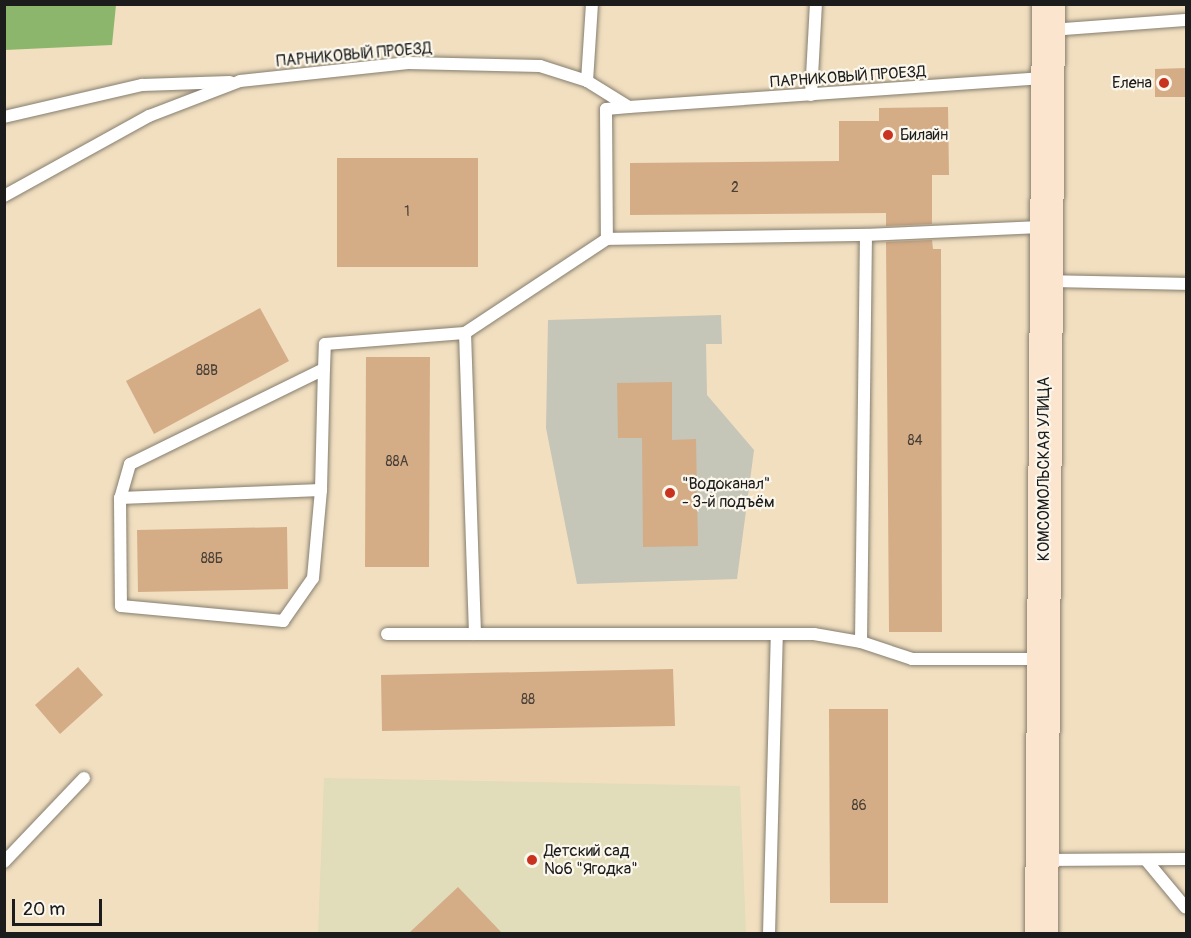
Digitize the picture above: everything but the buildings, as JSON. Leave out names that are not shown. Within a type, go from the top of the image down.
[{"type":"main road","name":"КОМСОМОЛЬСКАЯ УЛИЦА","points":[[1041,933],[1048,18]]},
{"type":"lane","points":[[587,81],[592,4]]},
{"type":"lane","points":[[811,95],[816,4]]},
{"type":"lane","points":[[1048,18],[1186,20]]},
{"type":"lane","name":"ПАРНИКОВЫЙ ПРОЕЗД","points":[[4,196],[149,116],[240,81],[408,63],[540,66],[587,81],[629,107],[1047,78]]},
{"type":"lane","points":[[4,117],[142,85],[240,81]]},
{"type":"lane","points":[[608,238],[606,109],[629,107]]},
{"type":"lane","points":[[324,369],[130,464],[120,498],[120,606],[283,621],[312,578],[321,490],[325,344],[465,333],[608,238],[866,235],[1046,227]]},
{"type":"lane","points":[[861,642],[866,235]]},
{"type":"lane","points":[[1046,281],[1186,284]]},
{"type":"lane","points":[[465,333],[475,634]]},
{"type":"lane","points":[[120,498],[321,490]]},
{"type":"lane","points":[[387,634],[814,634],[861,642],[912,658],[1043,659]]},
{"type":"lane","points":[[769,933],[777,634]]},
{"type":"lane","points":[[4,862],[84,777]]},
{"type":"lane","points":[[1042,860],[1186,859]]},
{"type":"lane","points":[[1146,860],[1186,908]]},
{"type":"shaded area","points":[[721,315],[722,344],[706,344],[707,395],[754,450],[737,579],[577,584],[546,428],[548,320]]},
{"type":"shaded area","name":"Детский сад №6 \"Ягодка\"","points":[[324,778],[740,786],[746,933],[318,934]]},
{"type":"green space","points":[[4,5],[116,5],[112,45],[5,50]]},
{"type":"place","name":"Елена","points":[[1164,83]]},
{"type":"place","name":"Билайн","points":[[888,135]]},
{"type":"place","name":"\"Водоканал\" - 3-й подъём","points":[[670,493]]},
{"type":"place","name":"Детский сад №6 \"Ягодка\"","points":[[532,860]]}]
